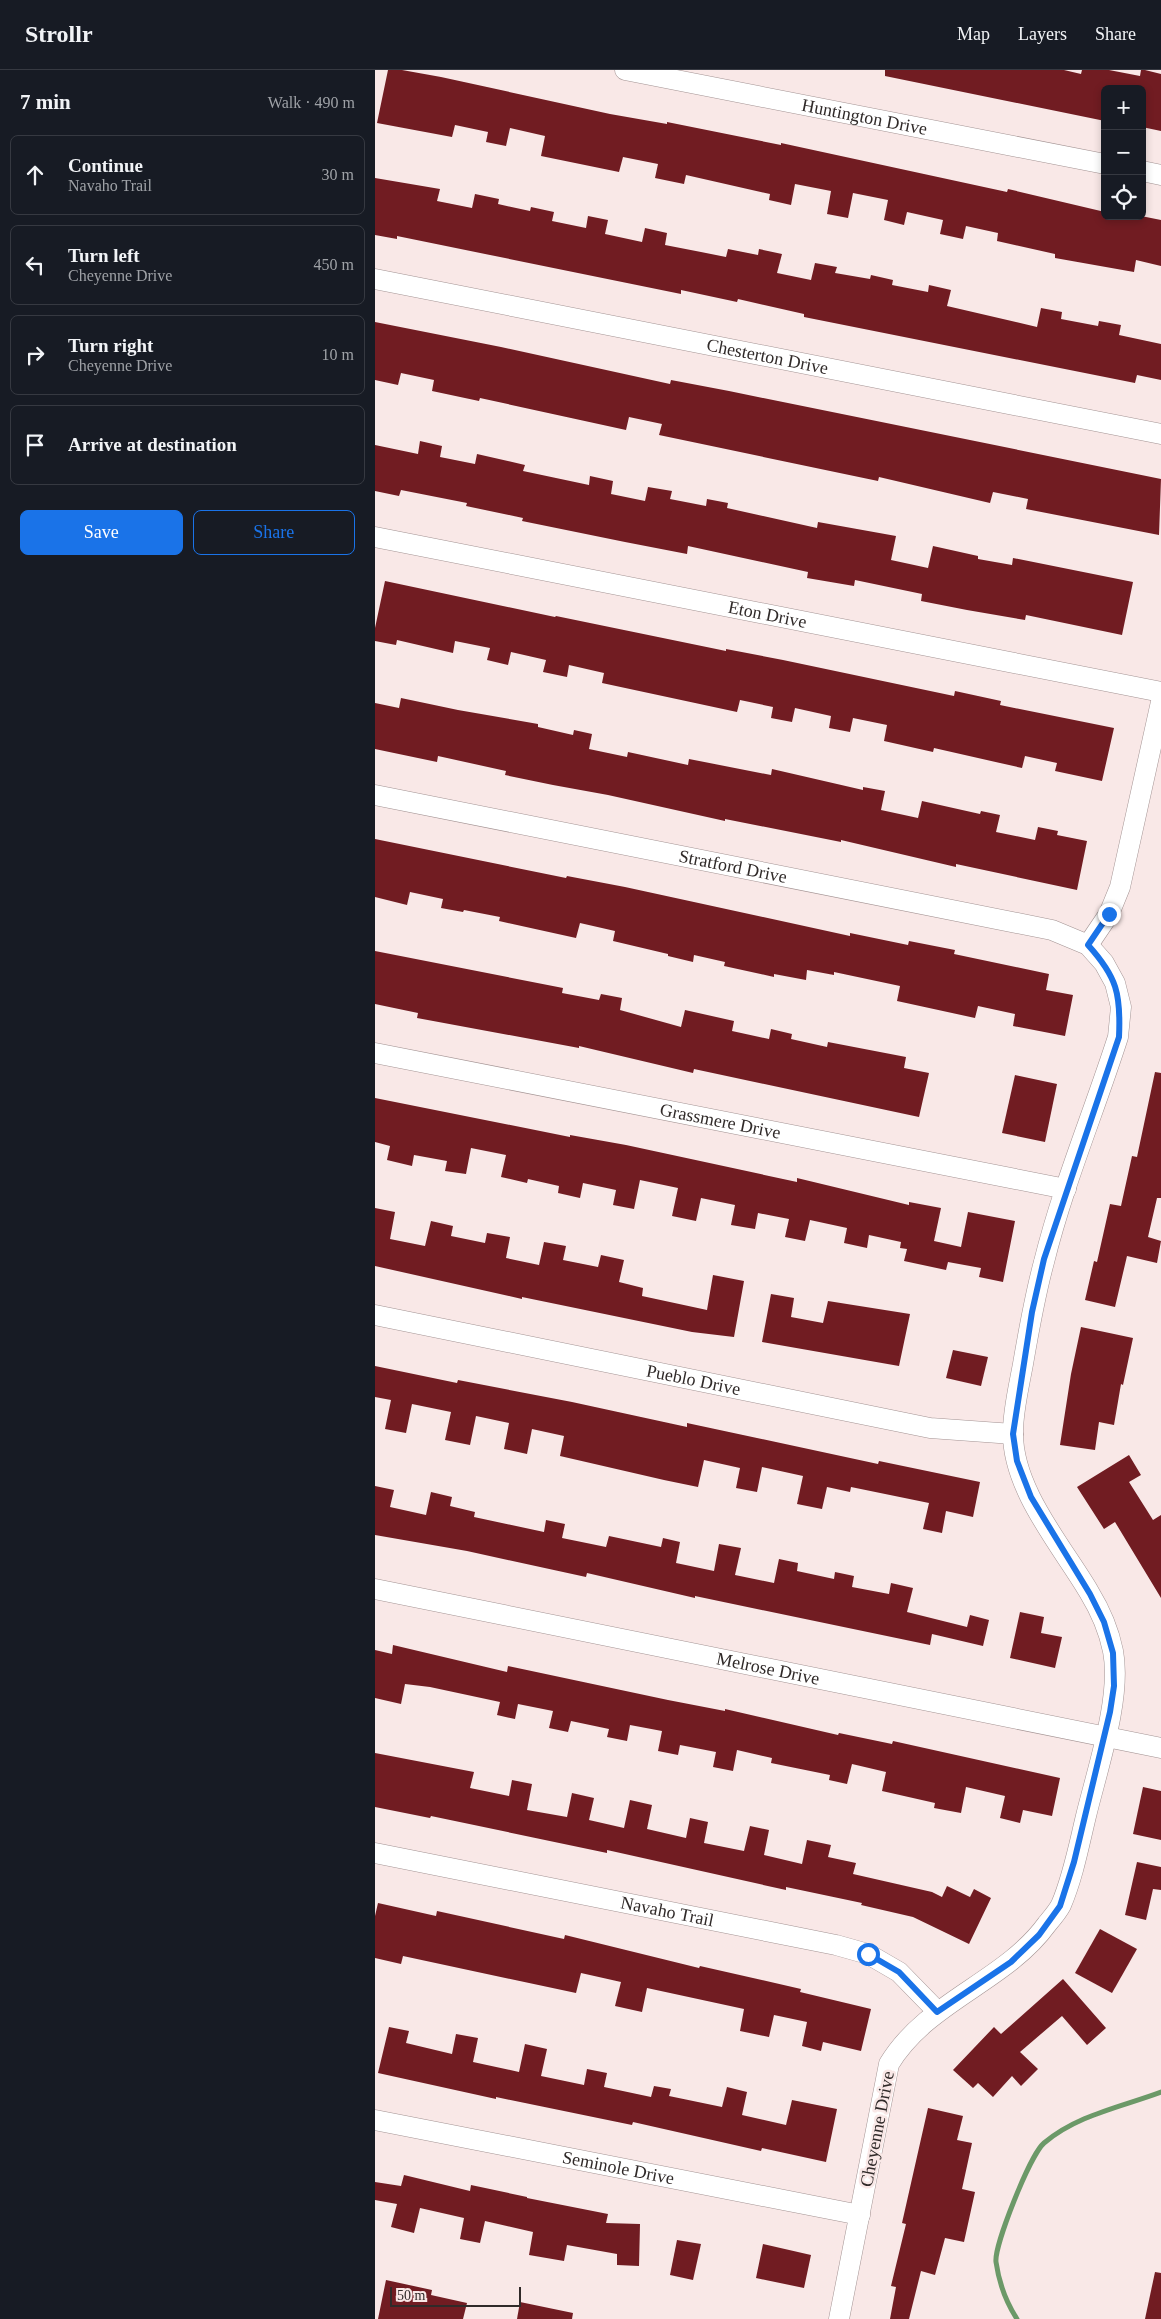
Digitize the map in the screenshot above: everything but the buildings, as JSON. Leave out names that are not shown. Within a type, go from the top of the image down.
[{"type":"street","name":"Huntington Drive","points":[[625,70],[1101,163]]},
{"type":"street","points":[[1146,172],[1161,174]]},
{"type":"street","name":"Chesterton Drive","points":[[375,279],[1161,434]]},
{"type":"street","name":"Eton Drive","points":[[375,537],[1161,692]]},
{"type":"street","points":[[1088,945],[1109,914],[1120,887],[1161,702]]},
{"type":"street","name":"Stratford Drive","points":[[375,795],[1052,930],[1088,945]]},
{"type":"street","name":"Cheyenne Drive","points":[[839,2319],[889,2064],[905,2041],[918,2027],[1011,1962],[1039,1935],[1060,1906],[1074,1862],[1105,1736],[1114,1686],[1113,1653],[1104,1622],[1090,1594],[1031,1497],[1017,1461],[1013,1434],[1032,1312],[1044,1259],[1066,1189],[1119,1037],[1121,1007],[1115,983],[1104,963],[1088,945]]},
{"type":"street","name":"Grassmere Drive","points":[[375,1053],[1066,1189]]},
{"type":"street","name":"Pueblo Drive","points":[[375,1315],[930,1428],[1013,1434]]},
{"type":"street","name":"Melrose Drive","points":[[375,1589],[1161,1748]]},
{"type":"street","name":"Navaho Trail","points":[[375,1853],[837,1945],[868,1954],[899,1972],[937,2012]]},
{"type":"street","name":"Seminole Drive","points":[[375,2120],[860,2215]]},
{"type":"waterway","points":[[1017,2319],[1003,2292],[997,2270],[997,2253],[1014,2201],[1030,2164],[1038,2151],[1044,2143],[1071,2125],[1161,2092]]},
{"type":"route","points":[[868,1954],[899,1972],[937,2012],[1011,1962],[1039,1935],[1060,1906],[1074,1862],[1100,1760],[1114,1686],[1113,1653],[1104,1622],[1090,1594],[1031,1497],[1017,1461],[1013,1434],[1032,1312],[1044,1259],[1066,1189],[1119,1037],[1121,1007],[1115,983],[1104,963],[1088,945],[1109,914]]}]
